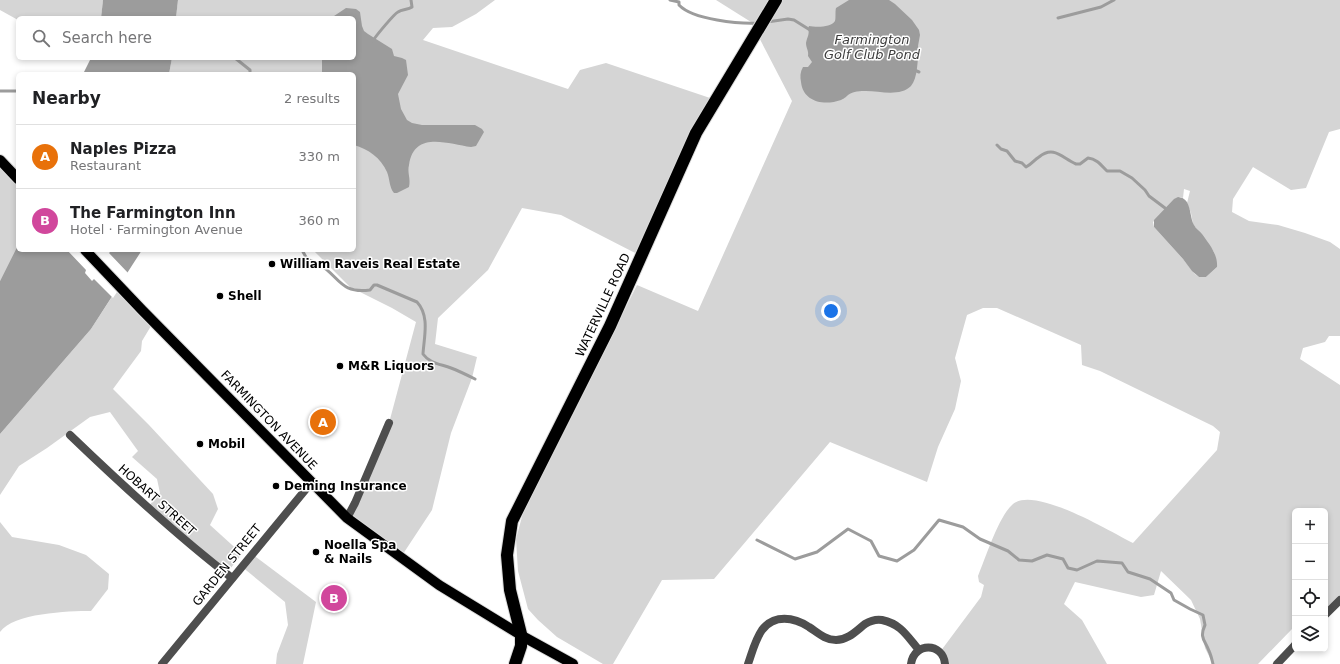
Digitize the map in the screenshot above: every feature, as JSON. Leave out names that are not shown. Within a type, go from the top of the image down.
[{"type":"highway","name":"WATERVILLE ROAD","points":[[521,634],[510,590],[507,556],[512,520],[610,326],[696,133],[776,0]]},
{"type":"highway","points":[[515,664],[521,646],[521,634]]},
{"type":"main road","points":[[0,160],[16,177]]},
{"type":"main road","name":"FARMINGTON AVENUE","points":[[87,252],[311,483],[347,518],[439,585],[573,664]]},
{"type":"street","points":[[347,518],[355,503],[389,423]]},
{"type":"street","name":"HOBART STREET","points":[[70,435],[134,497],[202,555],[232,578]]},
{"type":"street","name":"GARDEN STREET","points":[[162,664],[311,483]]},
{"type":"street","points":[[1328,612],[1340,600]]},
{"type":"street","points":[[748,664],[762,630],[771,622],[783,619],[793,619],[801,622],[826,638],[836,640],[856,632],[870,622],[878,620],[892,622],[905,632],[918,650]]},
{"type":"street","points":[[911,664],[914,654],[918,650],[930,647],[935,649],[944,657],[945,664]]},
{"type":"street","points":[[1277,664],[1292,649]]},
{"type":"shaded area","points":[[0,0],[103,0],[101,16],[16,16],[16,19],[0,10]]},
{"type":"shaded area","points":[[178,0],[495,0],[476,14],[452,27],[433,28],[423,40],[568,89],[580,70],[606,63],[716,100],[641,256],[561,215],[522,208],[488,270],[438,318],[435,344],[477,357],[472,378],[451,433],[432,510],[401,557],[347,518],[389,423],[416,322],[350,287],[315,252],[356,252],[356,72],[169,72],[172,60],[356,60],[356,16],[176,16]]},
{"type":"shaded area","points":[[716,0],[1340,0],[1340,129],[1329,132],[1306,188],[1291,190],[1253,167],[1233,199],[1232,212],[1249,221],[1278,225],[1305,233],[1330,242],[1340,249],[1340,336],[1329,336],[1325,342],[1303,348],[1300,359],[1340,385],[1340,600],[1328,612],[1328,508],[1292,508],[1292,629],[1258,664],[1213,664],[1205,648],[1200,619],[1191,600],[1161,571],[1154,595],[1141,597],[1075,582],[1064,604],[1082,620],[1107,664],[945,664],[940,652],[981,597],[984,585],[979,582],[978,576],[997,528],[1012,505],[1022,500],[1036,501],[1053,505],[1072,512],[1133,543],[1217,450],[1220,432],[1213,426],[1100,371],[1082,365],[1081,345],[997,308],[983,308],[967,315],[955,358],[961,381],[955,409],[938,447],[927,482],[830,442],[714,579],[662,580],[613,664],[603,664],[557,637],[538,620],[528,609],[518,571],[516,539],[524,509],[637,285],[698,311],[792,101],[751,22]],"holes":[[[1184,189],[1190,191],[1187,203],[1193,224],[1214,252],[1217,267],[1206,277],[1199,277],[1195,274],[1154,227],[1153,222],[1180,197],[1183,198]]]},
{"type":"shaded area","points":[[0,160],[16,177],[16,249],[0,281]]},
{"type":"shaded area","points":[[119,286],[154,321],[142,341],[141,351],[113,389],[149,425],[213,494],[218,509],[210,525],[242,554],[226,574],[147,508],[160,493],[157,479],[132,457],[138,451],[110,412],[90,417],[19,466],[0,495],[0,434],[91,329]]},
{"type":"shaded area","points":[[0,522],[12,537],[59,545],[86,555],[109,574],[108,589],[91,611],[42,614],[28,617],[16,621],[0,632]]},
{"type":"shaded area","points":[[252,554],[316,602],[303,664],[276,664],[277,654],[288,625],[285,602],[241,566]]},
{"type":"water","points":[[103,0],[178,0],[176,16],[101,16]]},
{"type":"water","name":"Farmington Golf Club Pond","points":[[849,0],[889,0],[912,20],[919,30],[920,35],[915,79],[911,86],[901,91],[890,93],[866,91],[857,92],[834,102],[828,103],[815,101],[806,94],[803,89],[800,76],[803,67],[808,67],[812,62],[808,56],[806,45],[809,34],[809,26],[815,27],[830,25],[835,21],[836,8]]},
{"type":"water","points":[[346,8],[356,9],[360,12],[364,31],[392,49],[394,56],[406,60],[408,75],[398,94],[401,109],[407,120],[412,123],[422,125],[475,125],[484,132],[476,146],[471,147],[443,142],[433,142],[425,143],[418,147],[412,154],[409,165],[409,187],[394,193],[390,186],[387,172],[378,158],[356,146],[356,72],[322,72],[322,60],[356,60],[356,16],[334,16]]},
{"type":"water","points":[[90,60],[172,60],[169,72],[84,72]]},
{"type":"water","points":[[1178,197],[1183,198],[1188,204],[1194,225],[1215,253],[1217,267],[1206,277],[1199,277],[1192,271],[1154,227],[1154,220],[1174,199]]},
{"type":"water","points":[[16,249],[16,252],[141,252],[91,329],[0,434],[0,281]]},
{"type":"pier","points":[[69,252],[110,252],[109,253],[129,274],[113,298],[94,279],[92,281],[85,273],[86,270]]},
{"type":"waterway","points":[[373,41],[384,26],[396,14],[412,7],[411,0]]},
{"type":"waterway","points":[[670,0],[679,2],[679,5],[686,10],[705,18],[729,22],[759,23]]},
{"type":"waterway","points":[[1058,18],[1101,7],[1114,0]]},
{"type":"waterway","points":[[767,22],[788,19],[794,20],[810,30]]},
{"type":"waterway","points":[[238,60],[250,70],[250,72]]},
{"type":"waterway","points":[[912,69],[919,72]]},
{"type":"waterway","points":[[0,91],[16,91]]},
{"type":"waterway","points":[[997,145],[1001,149],[1007,151],[1015,161],[1022,163],[1026,167],[1039,157],[1049,152],[1054,152],[1076,164],[1080,164],[1088,158],[1094,160],[1107,171],[1120,171],[1132,178],[1145,190],[1149,196],[1165,208]]},
{"type":"waterway","points":[[303,252],[307,259],[326,269],[346,287],[360,291],[370,290],[374,285],[377,285],[417,302],[424,314],[425,320],[423,354],[432,362],[454,369],[475,379]]},
{"type":"waterway","points":[[757,540],[795,559],[817,552],[848,529],[871,541],[879,556],[897,561],[914,550],[939,520],[963,527],[980,539],[1008,551],[1019,560],[1032,561],[1047,555],[1063,559],[1068,568],[1077,570],[1097,561],[1122,563],[1128,572],[1150,579],[1171,593],[1174,600],[1203,615],[1205,625],[1203,629],[1203,639],[1213,664]]},
{"type":"place","name":"William Raveis Real Estate","points":[[272,264]]},
{"type":"place","name":"Shell","points":[[220,296]]},
{"type":"place","name":"M&R Liquors","points":[[340,366]]},
{"type":"place","name":"Naples Pizza","points":[[323,422]]},
{"type":"place","name":"Mobil","points":[[200,444]]},
{"type":"place","name":"Deming Insurance","points":[[276,486]]},
{"type":"place","name":"Noella Spa & Nails","points":[[316,552]]},
{"type":"place","name":"The Farmington Inn","points":[[334,598]]}]
